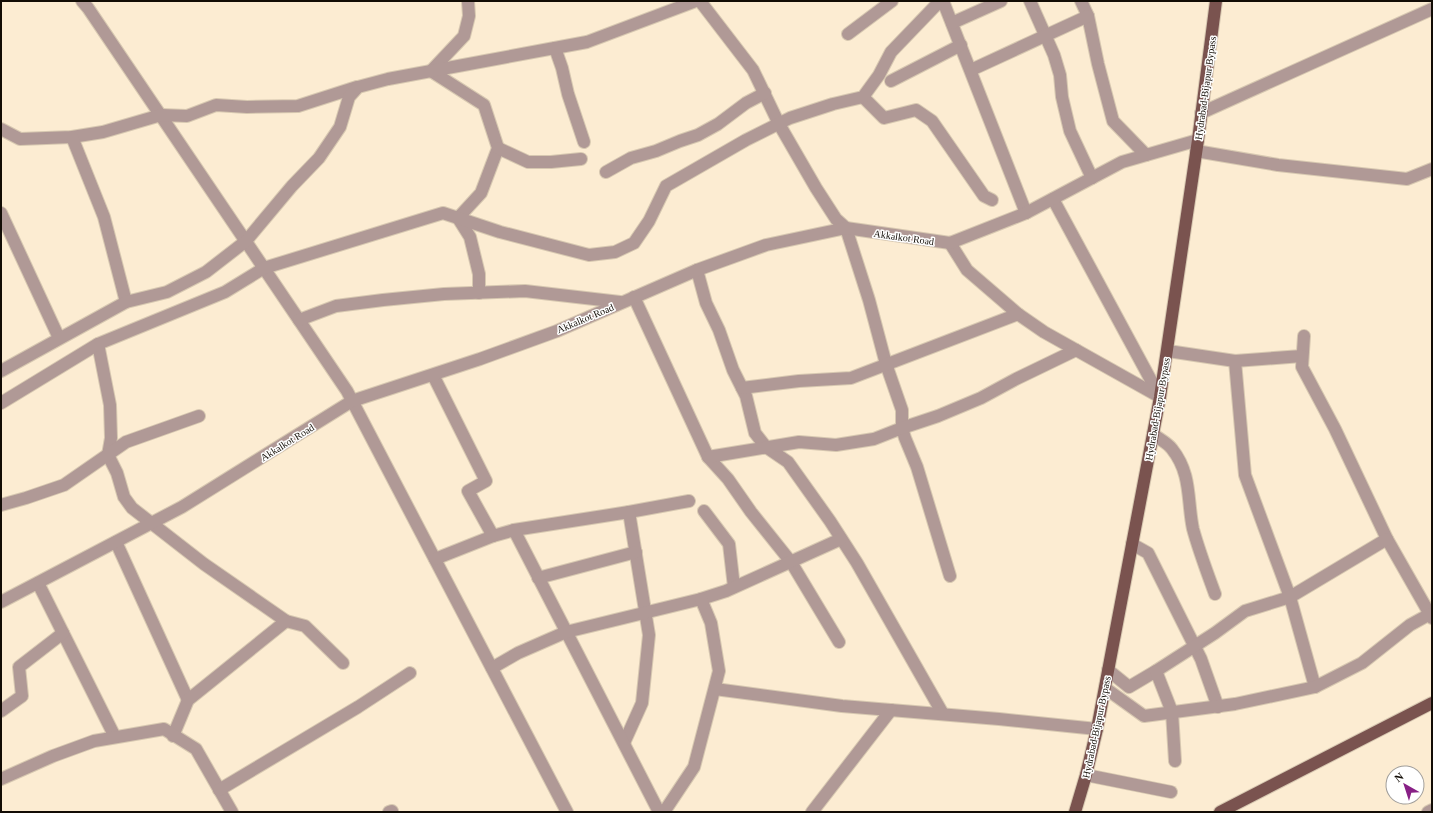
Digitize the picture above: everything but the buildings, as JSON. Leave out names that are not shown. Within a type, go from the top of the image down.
[{"type":"main road","name":"Hydrabad-Bijapur Bypass","points":[[1075,812],[1097,729],[1168,351],[1216,1]]},
{"type":"main road","points":[[1220,812],[1432,703]]},
{"type":"street","points":[[82,1],[347,391],[567,812]]},
{"type":"street","points":[[431,71],[464,36],[469,16],[468,1]]},
{"type":"street","points":[[1,129],[20,139],[72,137],[103,132],[160,114],[187,116],[216,105],[247,107],[298,106],[388,79],[588,42],[696,1]]},
{"type":"street","points":[[700,1],[753,70],[779,124],[828,207],[836,219],[846,228],[869,300],[886,364],[902,410],[902,428],[917,467],[950,576]]},
{"type":"street","points":[[848,34],[892,1]]},
{"type":"street","points":[[1,403],[98,344],[225,292],[264,268],[444,213],[500,232],[589,255],[615,252],[634,243],[649,221],[666,186],[746,140],[790,118],[833,104],[863,97],[879,75],[892,52],[942,1],[971,70],[1026,212]]},
{"type":"street","points":[[952,23],[1001,1]]},
{"type":"street","points":[[1030,1],[1054,55],[1060,75],[1062,97],[1070,131],[1092,178]]},
{"type":"street","points":[[1081,1],[1088,16],[1098,64],[1113,121],[1146,155]]},
{"type":"street","points":[[1201,113],[1432,9]]},
{"type":"street","points":[[971,70],[1088,16]]},
{"type":"street","points":[[891,81],[961,45]]},
{"type":"street","points":[[555,48],[584,142]]},
{"type":"street","points":[[431,71],[484,105],[498,148],[481,193],[458,218]]},
{"type":"street","points":[[1,371],[126,302],[167,292],[206,272],[246,241],[292,186],[319,158],[340,127],[349,97],[358,87]]},
{"type":"street","points":[[606,172],[631,158],[656,151],[698,135],[718,124],[746,103],[765,93]]},
{"type":"street","points":[[863,97],[884,118],[916,110],[932,121],[984,196],[992,200]]},
{"type":"street","points":[[72,137],[104,217],[126,302]]},
{"type":"street","points":[[1160,397],[1044,332],[1018,314],[967,270],[950,243],[1026,212],[1122,162],[1146,155],[1197,146],[1278,165],[1407,179],[1432,169]]},
{"type":"street","points":[[498,148],[528,162],[551,162],[581,159]]},
{"type":"street","points":[[1053,199],[1160,397]]},
{"type":"street","points":[[1,213],[59,338]]},
{"type":"street","points":[[458,218],[470,237],[479,274],[479,292]]},
{"type":"street","name":"Akkalkot Road","points":[[1,602],[182,507],[352,401],[480,359],[557,331],[696,270],[766,245],[846,228],[950,243]]},
{"type":"street","points":[[696,270],[706,304],[719,330],[732,370],[746,396],[755,433],[766,447],[788,462],[841,539],[861,570],[943,714]]},
{"type":"street","points":[[299,320],[336,306],[444,294],[479,292],[525,291],[622,302]]},
{"type":"street","points":[[634,297],[708,457],[728,479],[751,512],[791,562],[839,642]]},
{"type":"street","points":[[742,388],[799,381],[851,378],[1018,314]]},
{"type":"street","points":[[1105,688],[1144,716],[1218,707],[1315,687],[1362,663],[1410,624],[1431,616],[1387,539],[1335,429],[1302,367],[1304,336]]},
{"type":"street","points":[[98,344],[110,405],[111,438],[108,455],[117,473],[124,497],[132,508],[204,564],[286,621],[305,626],[343,663]]},
{"type":"street","points":[[708,457],[799,442],[836,445],[874,439],[938,416],[981,398],[1076,350]]},
{"type":"street","points":[[1168,351],[1235,361],[1302,356]]},
{"type":"street","points":[[1235,361],[1245,475],[1290,597],[1315,687]]},
{"type":"street","points":[[433,375],[486,480],[468,491],[493,536]]},
{"type":"street","points":[[1,505],[64,485],[126,442],[199,416]]},
{"type":"street","points":[[1153,434],[1172,448],[1182,465],[1189,492],[1190,512],[1195,537],[1215,594]]},
{"type":"street","points":[[435,559],[493,536],[514,530],[689,501]]},
{"type":"street","points":[[624,742],[642,703],[649,635],[629,512]]},
{"type":"street","points":[[704,512],[729,544],[734,587]]},
{"type":"street","points":[[514,530],[659,812]]},
{"type":"street","points":[[492,668],[518,653],[566,632],[701,599],[726,591],[841,539]]},
{"type":"street","points":[[1108,670],[1129,687],[1195,646],[1245,611],[1290,597],[1318,582],[1387,539]]},
{"type":"street","points":[[116,542],[188,700]]},
{"type":"street","points":[[1132,544],[1148,553],[1201,659],[1218,707]]},
{"type":"street","points":[[538,578],[636,552]]},
{"type":"street","points":[[38,583],[115,737]]},
{"type":"street","points":[[664,812],[694,767],[719,671],[711,623],[701,599]]},
{"type":"street","points":[[173,736],[188,700],[286,621]]},
{"type":"street","points":[[1,711],[22,696],[20,666],[63,633]]},
{"type":"street","points":[[1156,671],[1172,712],[1175,761]]},
{"type":"street","points":[[219,790],[358,707],[410,673]]},
{"type":"street","points":[[715,689],[842,706],[999,718],[1097,729]]},
{"type":"street","points":[[812,812],[892,710]]},
{"type":"street","points":[[3,775],[94,741],[164,729],[196,749],[232,812]]},
{"type":"street","points":[[1086,775],[1171,792]]},
{"type":"street","points":[[1428,812],[1432,810]]}]
